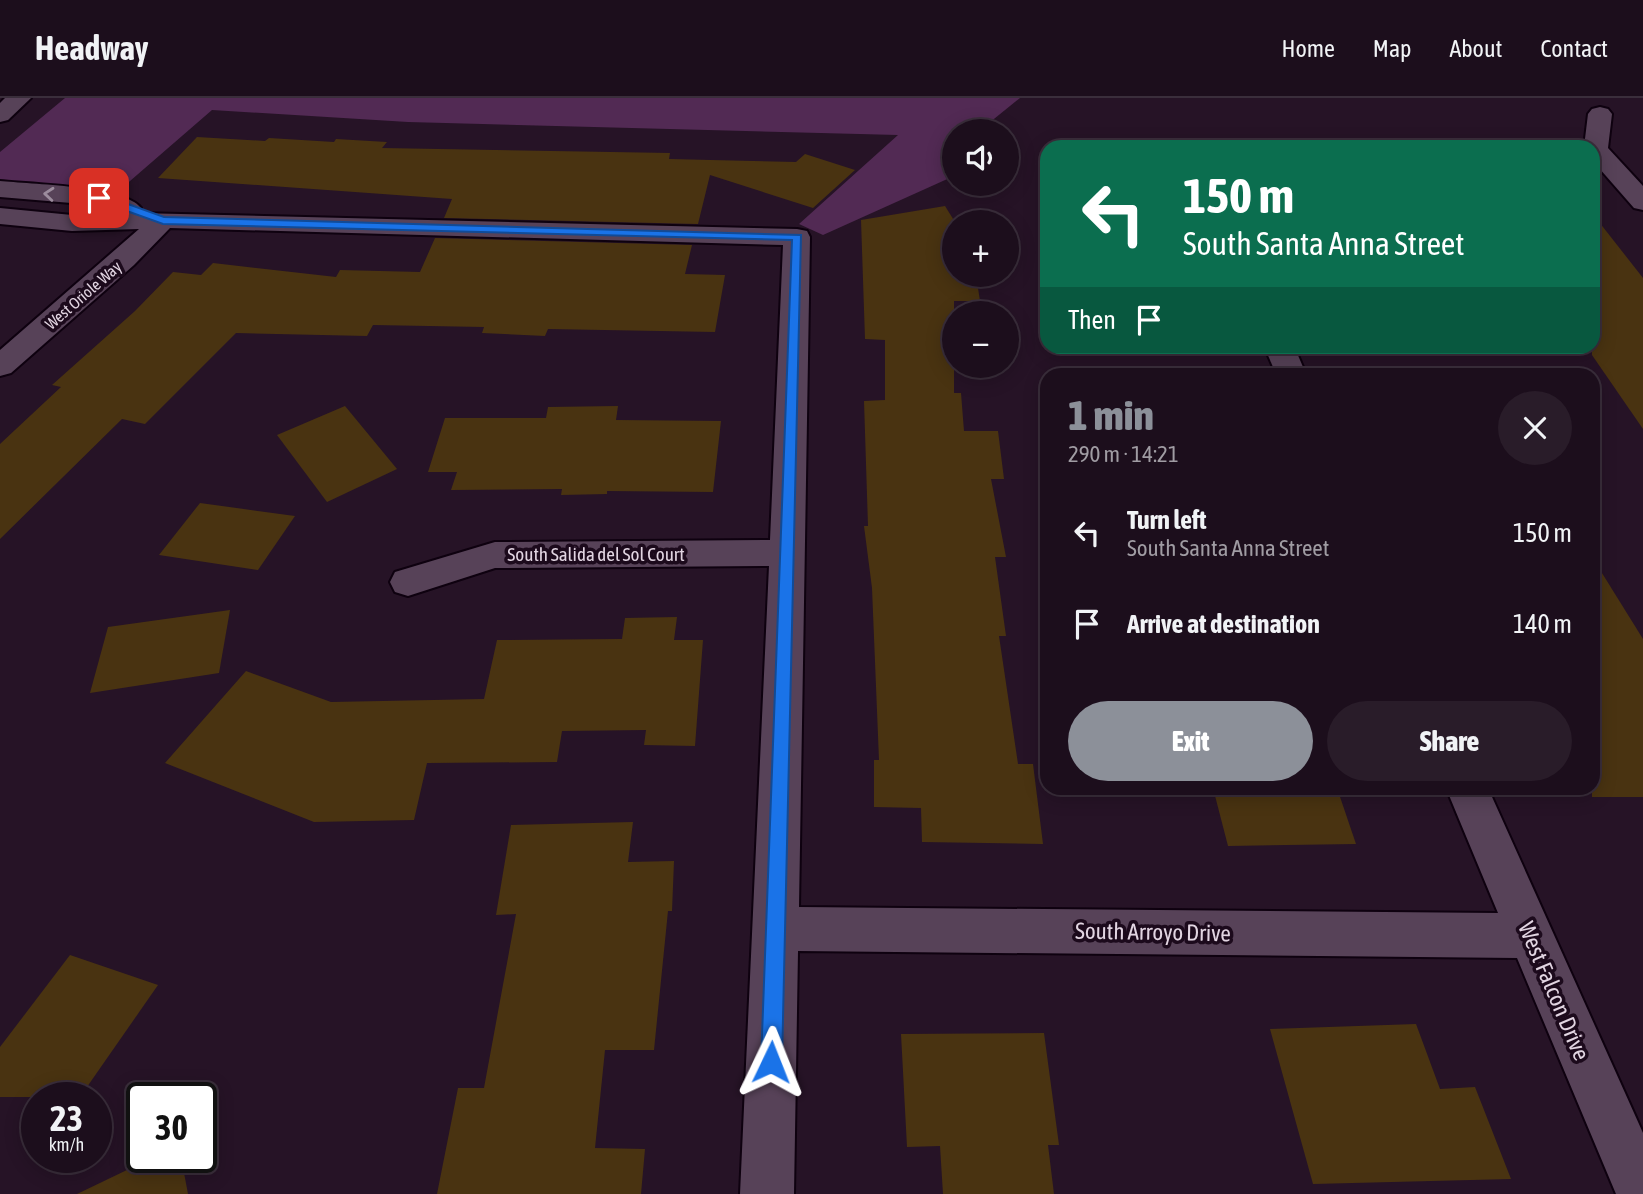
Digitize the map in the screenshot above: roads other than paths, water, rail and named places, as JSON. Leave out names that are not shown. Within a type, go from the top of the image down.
[{"type":"street","points":[[0,114],[19,98]]},
{"type":"street","points":[[1596,140],[1600,114]]},
{"type":"street","points":[[1600,155],[1643,202]]},
{"type":"street","points":[[0,189],[99,198],[163,220]]},
{"type":"street","points":[[0,216],[72,223],[163,220],[797,237],[767,1194]]},
{"type":"street","name":"West Oriole Way","points":[[0,366],[124,259],[163,220]]},
{"type":"street","name":"South Salida del Sol Court","points":[[408,582],[495,555],[787,553]]},
{"type":"street","name":"West Falcon Drive","points":[[1470,795],[1643,1194]]},
{"type":"street","name":"South Arroyo Drive","points":[[776,929],[1531,936]]}]
